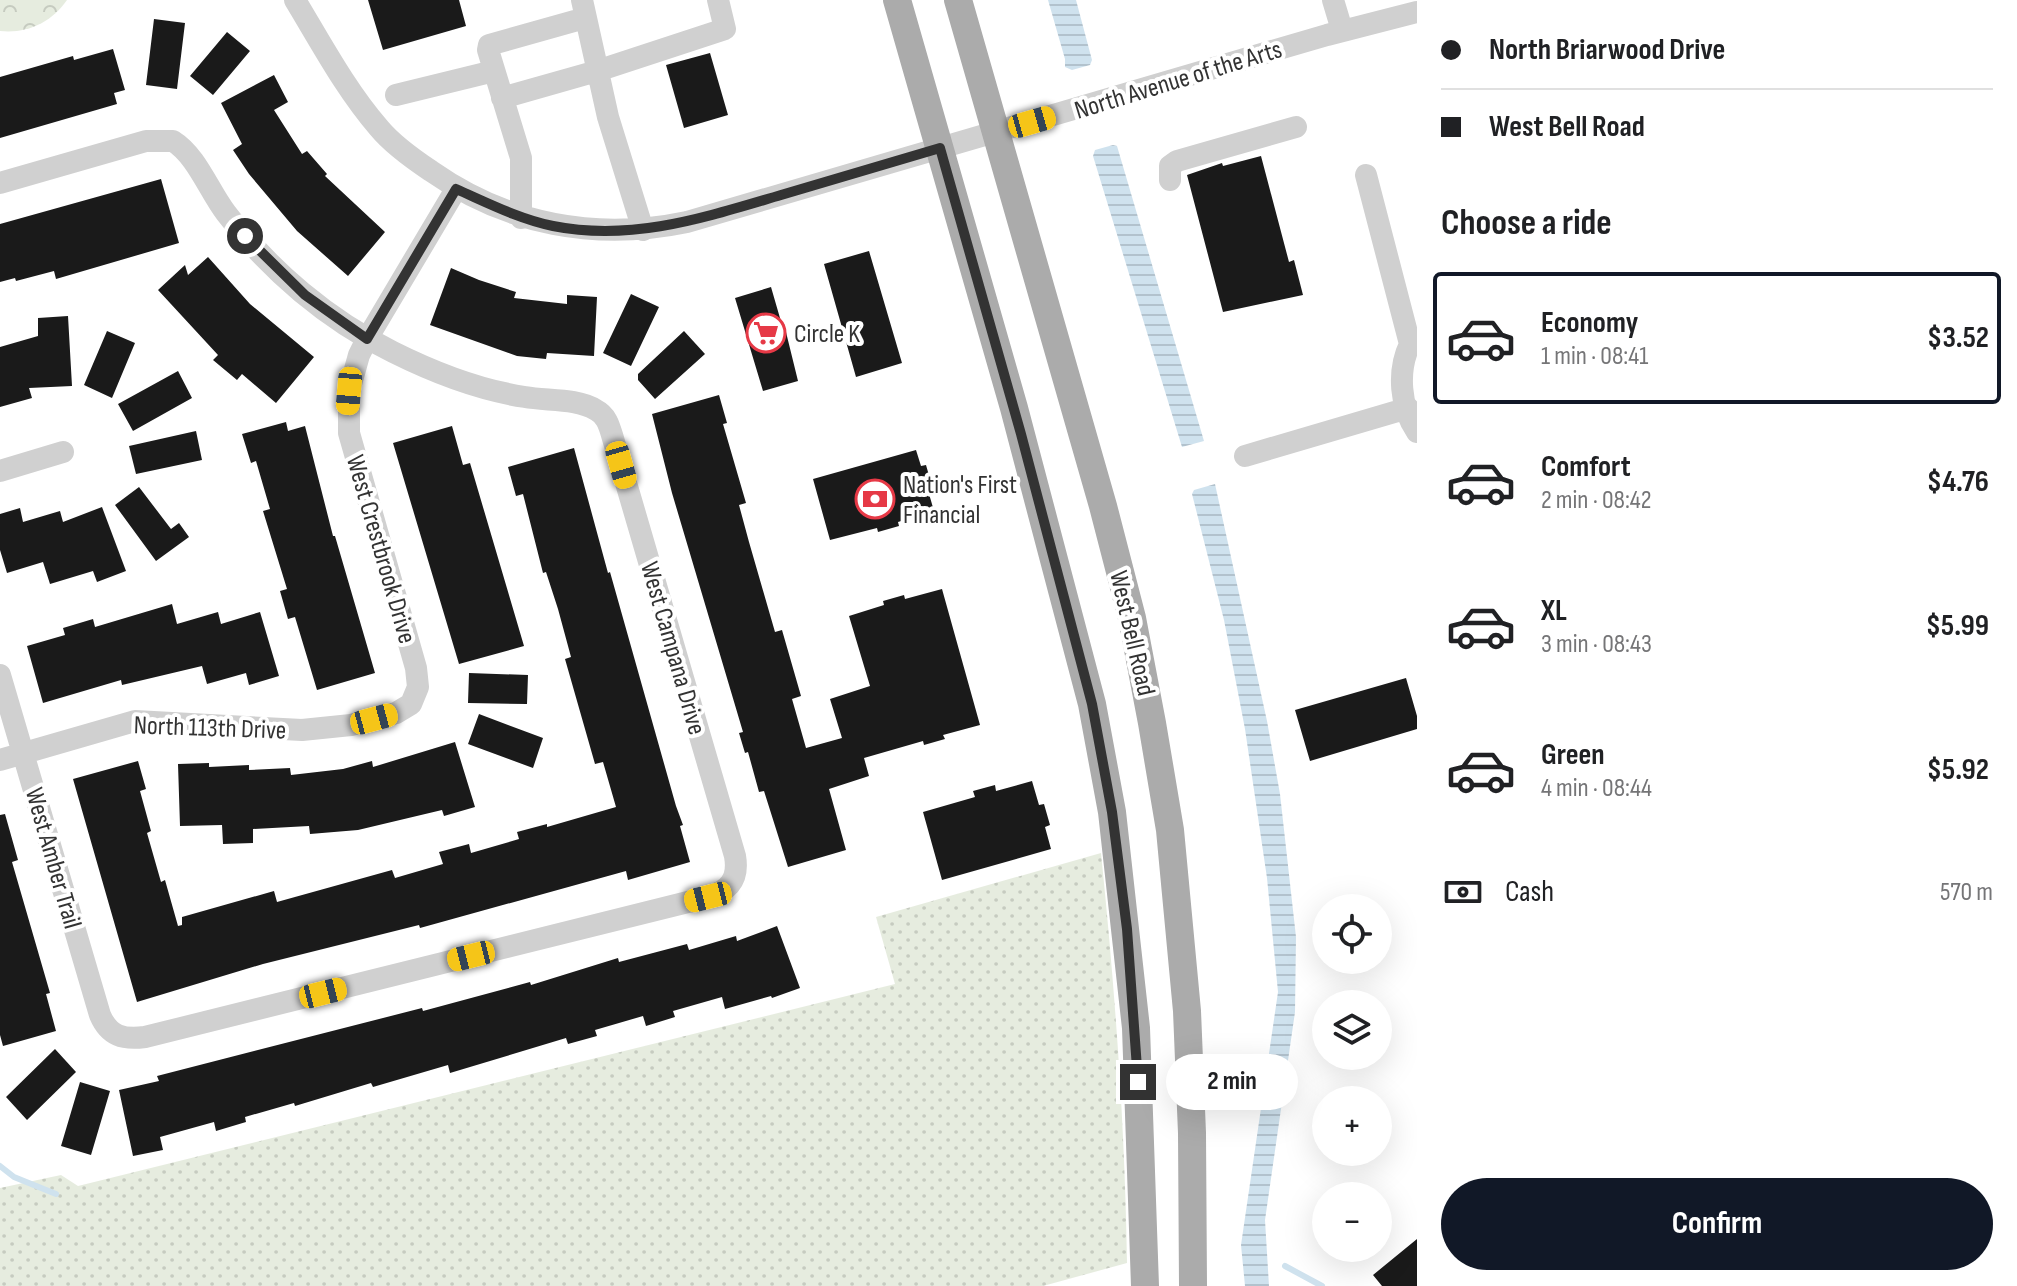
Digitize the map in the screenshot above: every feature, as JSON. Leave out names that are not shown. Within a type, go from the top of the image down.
[{"type":"main road","points":[[897,0],[1079,648],[1112,812],[1136,1028],[1145,1286]]},
{"type":"main road","name":"West Bell Road","points":[[958,0],[1103,506],[1132,618],[1152,723],[1170,830],[1187,1011],[1193,1286]]},
{"type":"street","name":"North Avenue of the Arts","points":[[295,0],[349,88],[380,130],[416,161],[456,189],[521,218],[575,229],[643,230],[687,222],[1342,30],[1417,12]]},
{"type":"street","points":[[502,98],[725,29],[718,0]]},
{"type":"street","points":[[1333,0],[1342,30]]},
{"type":"street","points":[[521,218],[521,158],[489,45],[584,9],[608,117],[643,230]]},
{"type":"street","points":[[396,95],[494,71]]},
{"type":"street","points":[[1170,180],[1170,166],[1177,161],[1296,127]]},
{"type":"street","points":[[0,183],[146,141],[173,141],[186,152],[226,213],[265,258],[327,312],[367,339]]},
{"type":"street","points":[[1366,175],[1410,344],[1404,357],[1400,381],[1417,432]]},
{"type":"street","name":"West Crestbrook Drive","points":[[416,696],[416,668],[349,433],[349,391],[367,339],[456,189]]},
{"type":"street","name":"West Campana Drive","points":[[116,1036],[145,1037],[708,897],[731,884],[735,876],[735,856],[612,435],[601,413],[588,406],[525,397],[468,383],[413,362],[367,339]]},
{"type":"street","points":[[1245,456],[1408,408]]},
{"type":"street","points":[[0,471],[63,452]]},
{"type":"street","name":"West Amber Trail","points":[[0,675],[100,1015],[116,1036]]},
{"type":"street","name":"North 113th Drive","points":[[0,760],[135,721],[302,730],[334,728],[396,713],[411,704],[416,696]]},
{"type":"green space","points":[[0,0],[67,0],[54,15],[38,25],[20,31],[0,31]]},
{"type":"green space","points":[[1101,853],[1118,1058],[1127,1263],[1043,1286],[0,1286],[0,1188],[61,1175],[78,1186],[895,984],[876,917]]},
{"type":"water","points":[[1048,0],[1076,0],[1092,60],[1090,65],[1072,70],[1065,67]]},
{"type":"water","points":[[1117,146],[1204,441],[1182,447],[1093,156],[1095,150]]},
{"type":"water","points":[[1215,484],[1267,721],[1280,794],[1296,937],[1295,1012],[1265,1220],[1269,1286],[1245,1286],[1241,1245],[1278,992],[1267,878],[1245,729],[1224,620],[1192,494],[1194,490]]},
{"type":"building","points":[[368,0],[459,0],[466,26],[383,50]]},
{"type":"building","points":[[154,19],[185,23],[177,89],[146,85]]},
{"type":"building","points":[[227,32],[250,51],[213,95],[190,76]]},
{"type":"building","points":[[113,49],[125,90],[114,93],[117,104],[0,138],[0,77],[73,56],[74,60]]},
{"type":"building","points":[[710,53],[728,115],[684,128],[666,65]]},
{"type":"building","points":[[274,75],[288,102],[274,110],[302,154],[307,151],[327,174],[325,176],[385,232],[348,276],[297,231],[233,150],[242,144],[221,103]]},
{"type":"building","points":[[1261,156],[1289,262],[1294,260],[1303,295],[1223,312],[1187,175],[1222,163],[1223,166]]},
{"type":"building","points":[[161,179],[179,243],[56,279],[54,271],[0,282],[0,224]]},
{"type":"building","name":"Circle K","points":[[869,251],[902,363],[856,377],[824,264]]},
{"type":"building","points":[[208,257],[250,304],[314,357],[276,403],[242,374],[237,380],[213,360],[218,355],[158,290],[185,265],[188,275]]},
{"type":"building","points":[[451,268],[516,292],[514,298],[567,304],[567,295],[597,297],[594,356],[547,353],[546,359],[517,356],[430,325]]},
{"type":"building","name":"Circle K","points":[[771,287],[798,381],[763,391],[735,298]]},
{"type":"building","points":[[631,294],[659,307],[631,366],[603,353]]},
{"type":"building","points":[[68,316],[72,386],[29,388],[32,398],[0,407],[0,347],[38,336],[38,318]]},
{"type":"building","points":[[107,331],[135,343],[112,398],[84,385]]},
{"type":"building","points":[[684,331],[705,354],[655,399],[638,380],[638,374]]},
{"type":"building","points":[[178,371],[192,398],[133,431],[118,404]]},
{"type":"building","points":[[719,395],[727,423],[723,424],[746,503],[739,505],[749,542],[775,632],[782,630],[801,696],[792,699],[806,748],[842,738],[830,699],[870,686],[849,616],[884,605],[883,601],[904,595],[905,599],[942,589],[980,725],[943,735],[945,739],[924,745],[923,741],[864,758],[869,776],[829,789],[846,850],[788,867],[764,791],[759,792],[748,752],[745,753],[739,733],[743,732],[672,493],[652,414]]},
{"type":"building","points":[[286,422],[288,431],[305,426],[333,536],[375,673],[317,690],[295,617],[288,619],[280,591],[287,589],[263,511],[270,509],[256,461],[251,463],[242,434]]},
{"type":"building","points":[[452,426],[463,465],[470,463],[524,646],[459,664],[393,443]]},
{"type":"building","points":[[196,431],[202,460],[136,474],[129,446]]},
{"type":"building","points":[[574,448],[683,825],[680,826],[690,862],[628,880],[626,871],[420,928],[419,925],[263,964],[137,1002],[73,779],[138,761],[146,789],[140,791],[151,831],[147,833],[178,926],[182,925],[182,917],[274,891],[277,902],[392,870],[395,878],[443,864],[439,852],[469,844],[471,853],[519,839],[517,832],[547,824],[547,827],[616,807],[603,762],[595,764],[565,659],[571,657],[558,609],[546,572],[543,573],[523,494],[516,496],[508,467]]},
{"type":"building","name":"Nation's First Financial","points":[[916,450],[921,466],[926,465],[932,486],[927,487],[934,511],[878,532],[877,528],[830,540],[813,479]]},
{"type":"building","points":[[139,487],[171,529],[179,523],[189,537],[156,561],[115,505]]},
{"type":"building","points":[[102,507],[126,571],[97,582],[93,571],[50,584],[43,562],[7,573],[0,550],[0,514],[20,508],[23,522],[60,511],[63,522]]},
{"type":"building","points":[[172,604],[177,624],[218,612],[221,624],[260,612],[279,676],[249,685],[246,673],[207,684],[202,666],[122,685],[121,680],[43,703],[27,646],[65,635],[63,628],[93,619],[95,627]]},
{"type":"building","points":[[469,673],[528,675],[527,704],[468,703]]},
{"type":"building","points":[[1406,678],[1417,716],[1417,729],[1310,761],[1295,710]]},
{"type":"building","points":[[479,714],[543,738],[533,768],[468,744]]},
{"type":"building","points":[[455,742],[475,807],[444,816],[442,810],[358,830],[310,834],[309,826],[253,829],[253,843],[223,844],[222,825],[180,826],[178,764],[209,763],[209,767],[249,765],[249,770],[290,768],[291,775],[343,769],[372,761],[373,767]]},
{"type":"building","points":[[1032,781],[1039,805],[1044,804],[1050,825],[1045,827],[1051,849],[942,880],[923,812],[975,797],[973,791],[995,785],[996,791]]},
{"type":"building","points":[[5,814],[18,860],[12,862],[50,993],[46,994],[56,1031],[3,1046],[0,1035],[0,815]]},
{"type":"building","points":[[777,926],[800,988],[725,1009],[722,997],[673,1011],[675,1017],[646,1026],[643,1016],[595,1030],[597,1036],[568,1044],[566,1038],[450,1073],[448,1065],[373,1087],[371,1083],[295,1106],[294,1103],[245,1117],[246,1122],[216,1131],[214,1122],[160,1137],[163,1150],[133,1156],[119,1090],[159,1081],[157,1076],[422,1008],[423,1011],[530,982],[531,985],[618,958],[619,962],[687,944],[689,950],[736,936],[737,941]]},
{"type":"building","points":[[55,1049],[76,1072],[27,1120],[6,1097]]},
{"type":"building","points":[[80,1082],[110,1091],[91,1155],[61,1146]]},
{"type":"building","points":[[1417,1239],[1417,1286],[1382,1286],[1373,1275]]},
{"type":"waterway","points":[[0,1166],[14,1177],[56,1194]]},
{"type":"waterway","points":[[1285,1266],[1322,1286]]},
{"type":"place","name":"Circle K","points":[[766,333]]},
{"type":"place","name":"Nation's First Financial","points":[[875,499]]},
{"type":"route","points":[[245,236],[305,295],[367,339],[456,189],[521,218],[554,226],[598,231],[643,230],[687,222],[940,148],[1021,434],[1092,704],[1112,812],[1127,929],[1138,1082]]}]
